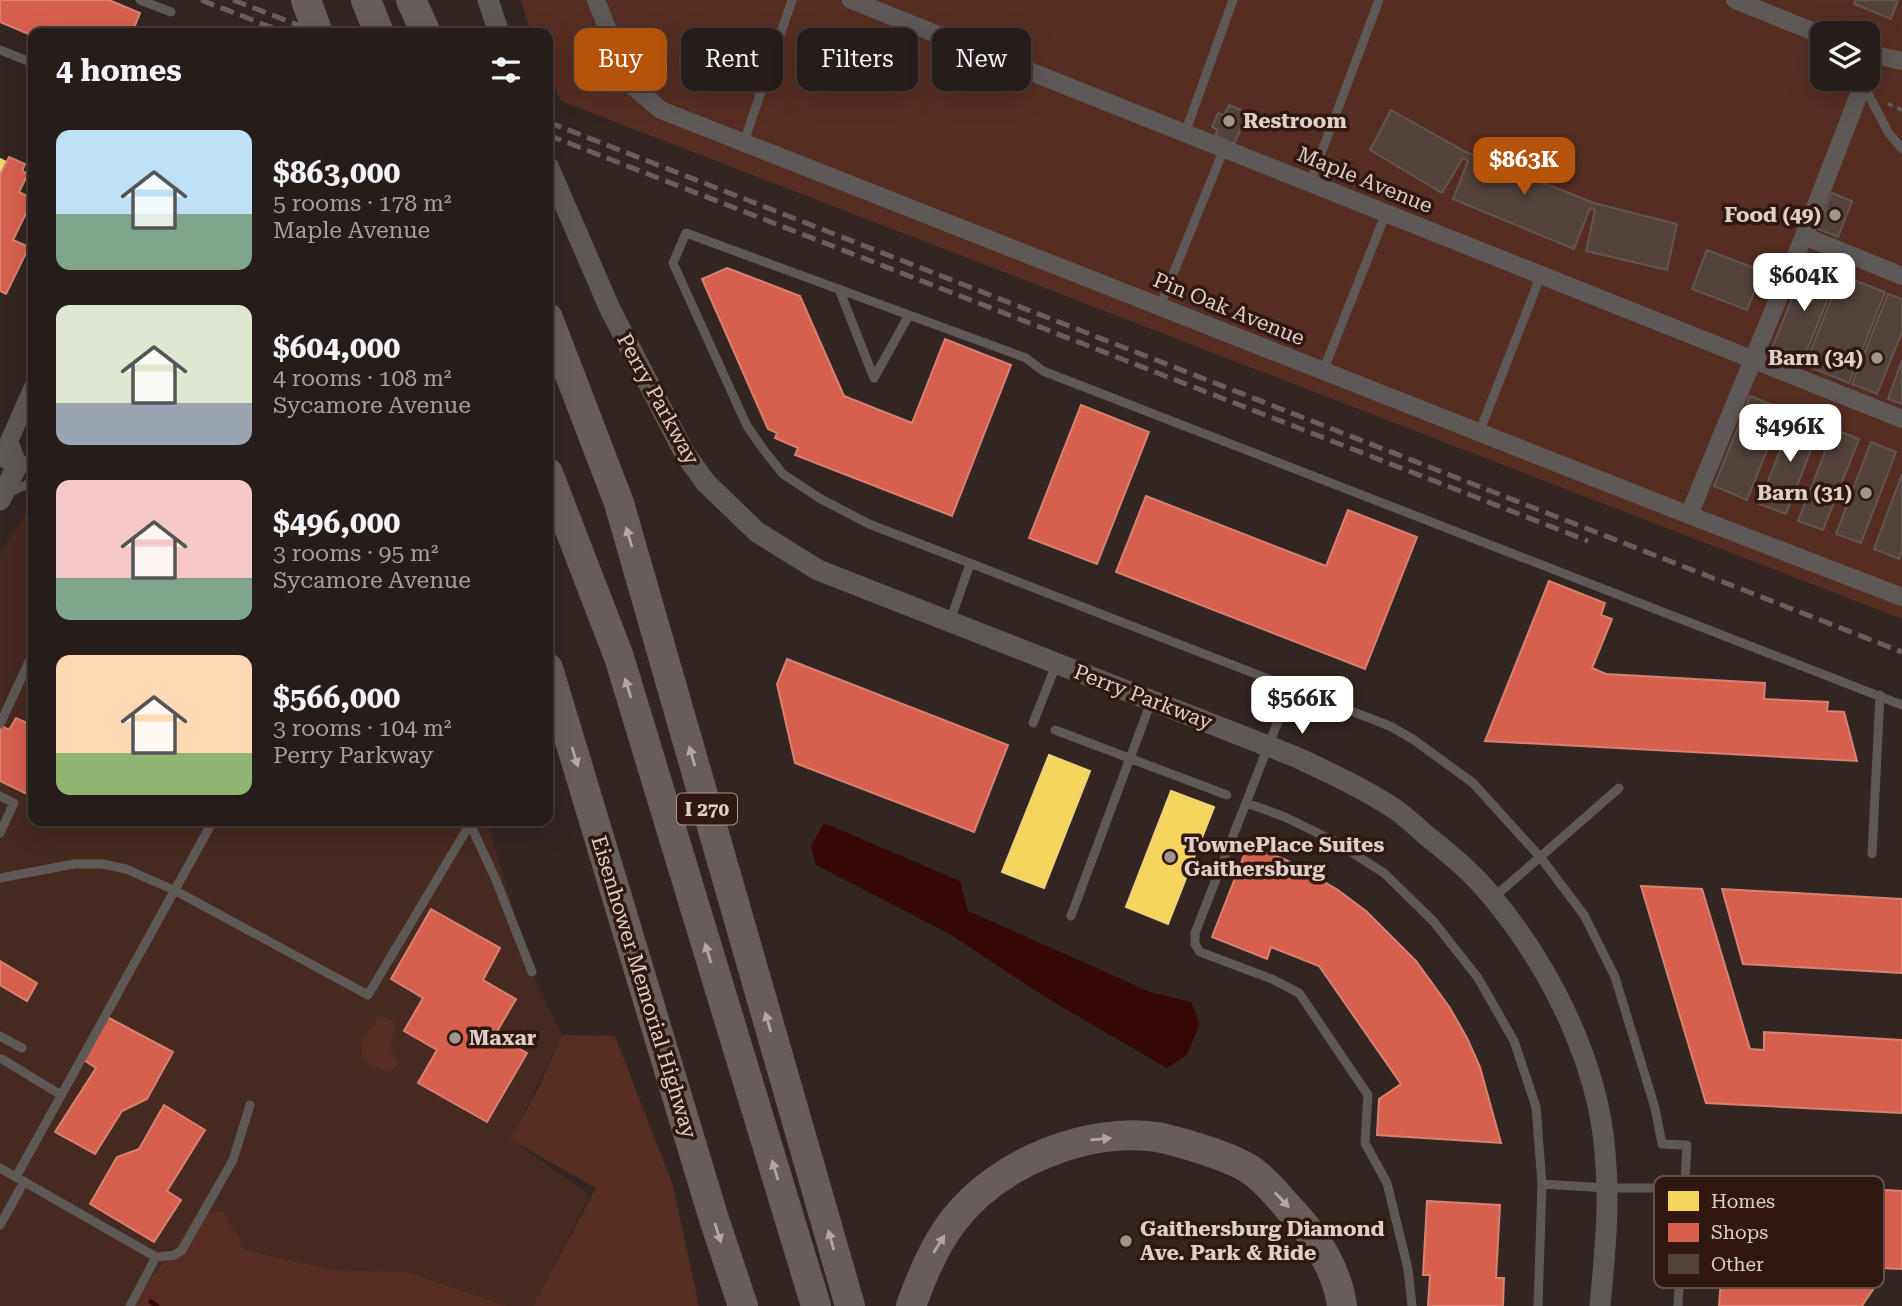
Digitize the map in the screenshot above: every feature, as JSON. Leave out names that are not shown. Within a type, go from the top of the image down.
[{"type":"highway","points":[[306,0],[316,28]]},
{"type":"highway","points":[[366,0],[377,28]]},
{"type":"highway","points":[[411,0],[424,28]]},
{"type":"highway","name":"I 270","points":[[553,331],[619,503],[850,1306]]},
{"type":"highway","name":"I 270","points":[[553,486],[619,657],[816,1306]]},
{"type":"highway","name":"Eisenhower Memorial Highway","points":[[553,685],[713,1216],[743,1306]]},
{"type":"highway","points":[[911,1306],[934,1251],[954,1220],[979,1193],[1035,1156],[1095,1138],[1156,1137],[1228,1158],[1252,1171],[1304,1224],[1325,1259],[1342,1306]]},
{"type":"street","points":[[488,0],[497,28]]},
{"type":"street","name":"Pin Oak Avenue","points":[[596,0],[629,83],[661,110],[1902,597]]},
{"type":"street","name":"Maple Avenue","points":[[851,0],[1902,419]]},
{"type":"street","points":[[1735,0],[1810,30]]},
{"type":"street","points":[[1880,56],[1902,61]]},
{"type":"street","points":[[1689,515],[1860,91]]},
{"type":"street","name":"Perry Parkway","points":[[553,178],[610,309],[685,454],[706,482],[757,532],[818,570],[1269,746],[1357,786],[1397,810],[1465,868],[1493,898],[1542,967],[1581,1048],[1595,1092],[1605,1150],[1609,1212],[1600,1306]]},
{"type":"street","points":[[1804,236],[1902,276]]},
{"type":"street","points":[[1,497],[7,451],[28,399]]},
{"type":"lane","points":[[140,0],[171,12]]},
{"type":"lane","points":[[744,142],[792,0]]},
{"type":"lane","points":[[1185,133],[1233,0]]},
{"type":"lane","points":[[1310,183],[1379,0]]},
{"type":"lane","points":[[0,50],[28,61]]},
{"type":"lane","points":[[1870,91],[1888,132],[1902,149]]},
{"type":"lane","points":[[1160,306],[1224,149]]},
{"type":"lane","points":[[1323,371],[1386,213]]},
{"type":"lane","points":[[1686,1176],[1687,1145],[1662,1144],[1655,1108],[1615,977],[1584,915],[1541,859],[1473,783],[1390,726],[869,524],[821,499],[783,474],[747,426],[673,263],[686,233],[1027,358],[1043,371],[1902,705]]},
{"type":"lane","points":[[1479,432],[1541,275]]},
{"type":"lane","points":[[839,289],[874,378],[909,315]]},
{"type":"lane","points":[[7,451],[28,482]]},
{"type":"lane","points":[[1,497],[28,487]]},
{"type":"lane","points":[[950,621],[970,564]]},
{"type":"lane","points":[[1033,723],[1056,663]]},
{"type":"lane","points":[[0,724],[28,664]]},
{"type":"lane","points":[[1291,688],[1195,933],[1195,944],[1200,951],[1214,958],[1272,979],[1299,993],[1368,1096],[1365,1143],[1387,1184],[1408,1269],[1412,1306]]},
{"type":"lane","points":[[1872,854],[1880,695]]},
{"type":"lane","points":[[1070,916],[1152,700]]},
{"type":"lane","points":[[1055,730],[1227,795]]},
{"type":"lane","points":[[1493,898],[1541,859],[1619,788]]},
{"type":"lane","points":[[0,796],[14,803],[0,833]]},
{"type":"lane","points":[[1247,803],[1285,817],[1334,841],[1384,873],[1434,922],[1478,978],[1514,1041],[1536,1107],[1542,1184],[1538,1306]]},
{"type":"lane","points":[[0,1225],[61,1096],[210,826]]},
{"type":"lane","points":[[0,878],[74,864],[103,864],[127,869],[176,891],[368,995],[468,826]]},
{"type":"lane","points":[[472,826],[532,972]]},
{"type":"lane","points":[[0,1036],[22,1048]]},
{"type":"lane","points":[[11,1042],[1,1061],[61,1096]]},
{"type":"lane","points":[[0,1168],[156,1257],[175,1255],[181,1250],[229,1168],[250,1105]]},
{"type":"lane","points":[[1542,1184],[1654,1188]]},
{"type":"lane","points":[[130,1306],[156,1257]]},
{"type":"lane","points":[[1678,1306],[1679,1288]]},
{"type":"shaded area","points":[[521,0],[1902,0],[1902,619],[561,101],[553,83],[553,28],[529,28]]},
{"type":"shaded area","points":[[28,510],[28,826],[488,826],[532,972],[562,1035],[511,1139],[590,1195],[533,1306],[499,1306],[407,1272],[333,1270],[245,1250],[142,1306],[0,1306],[0,553]]},
{"type":"shaded area","points":[[824,823],[960,881],[968,911],[1150,992],[1191,1002],[1200,1024],[1187,1055],[1167,1068],[1050,1000],[948,933],[816,865],[811,846]]},
{"type":"shaded area","points":[[380,1015],[396,1023],[390,1048],[400,1063],[390,1072],[369,1065],[361,1053],[363,1039]]},
{"type":"shaded area","points":[[562,1035],[615,1036],[673,1186],[699,1306],[533,1306],[596,1188],[510,1139],[539,1087]]},
{"type":"shaded area","points":[[223,1211],[245,1250],[333,1270],[407,1272],[506,1306],[129,1306],[171,1254],[195,1215]]},
{"type":"building: Homes","points":[[0,159],[6,162],[0,175]]},
{"type":"building: Homes","points":[[1049,755],[1090,771],[1044,888],[1002,872]]},
{"type":"building: Homes","name":"TownePlace Suites Gaithersburg","points":[[1171,791],[1214,807],[1168,924],[1126,907]]},
{"type":"building: Shops","points":[[0,0],[109,0],[140,13],[134,28],[28,28],[28,34],[0,22]]},
{"type":"building: Shops","points":[[9,157],[25,164],[22,171],[28,174],[19,192],[28,196],[28,209],[13,240],[28,247],[28,249],[6,294],[0,291],[0,175]]},
{"type":"building: Shops","points":[[727,268],[800,296],[844,396],[912,423],[945,339],[1011,365],[952,516],[795,455],[798,448],[775,438],[777,433],[768,429],[702,279]]},
{"type":"building: Shops","points":[[1081,405],[1149,432],[1097,564],[1029,538]]},
{"type":"building: Shops","points":[[1146,496],[1326,566],[1348,510],[1417,537],[1365,669],[1116,572]]},
{"type":"building: Shops","points":[[1549,581],[1605,603],[1601,615],[1612,619],[1592,668],[1606,674],[1765,683],[1764,699],[1828,702],[1827,711],[1844,712],[1857,761],[1485,741]]},
{"type":"building: Shops","points":[[787,659],[1008,745],[974,832],[795,763],[777,684]]},
{"type":"building: Shops","points":[[16,718],[27,723],[28,721],[28,795],[0,781],[0,729],[2,726],[9,730]]},
{"type":"building: Shops","points":[[1248,845],[1286,860],[1338,890],[1366,911],[1416,961],[1450,1008],[1467,1038],[1480,1067],[1501,1143],[1377,1135],[1379,1099],[1401,1084],[1319,966],[1271,947],[1267,959],[1212,937]]},
{"type":"building: Shops","points":[[1641,886],[1702,889],[1750,1049],[1764,1050],[1764,1032],[1902,1040],[1902,1113],[1706,1103]]},
{"type":"building: Shops","points":[[1722,889],[1902,899],[1902,973],[1743,964]]},
{"type":"building: Shops","points":[[431,909],[500,948],[483,980],[516,999],[495,1035],[527,1053],[487,1122],[418,1083],[437,1050],[404,1031],[423,998],[391,979]]},
{"type":"building: Shops","points":[[0,961],[37,983],[27,1001],[0,985]]},
{"type":"building: Shops","points":[[107,1017],[173,1052],[147,1099],[122,1111],[95,1154],[55,1132],[96,1068],[82,1059]]},
{"type":"building: Shops","points":[[164,1105],[205,1130],[167,1191],[181,1200],[154,1242],[90,1204],[117,1157],[139,1149]]},
{"type":"building: Shops","points":[[1884,1190],[1902,1191],[1902,1269],[1884,1268]]},
{"type":"building: Shops","points":[[1427,1201],[1500,1205],[1496,1278],[1504,1278],[1503,1306],[1428,1306],[1430,1275],[1423,1275]]},
{"type":"building: Shops","points":[[1720,1288],[1874,1288],[1862,1306],[1719,1306]]},
{"type":"building: Other","points":[[1855,0],[1898,0],[1891,19],[1854,4]]},
{"type":"building: Other","name":"Restroom","points":[[1229,105],[1248,113],[1234,144],[1215,135],[1218,130],[1212,127],[1218,113],[1224,115]]},
{"type":"building: Other","points":[[1391,110],[1466,152],[1594,203],[1677,224],[1667,270],[1586,251],[1595,210],[1590,208],[1574,249],[1453,199],[1468,161],[1463,158],[1442,193],[1370,150]]},
{"type":"building: Other","name":"Food (49)","points":[[1832,193],[1852,201],[1838,237],[1818,229]]},
{"type":"building: Other","points":[[1707,250],[1762,271],[1747,310],[1692,289]]},
{"type":"building: Other","points":[[1807,261],[1838,274],[1801,365],[1770,353]]},
{"type":"building: Other","points":[[1841,275],[1885,292],[1849,383],[1805,365]]},
{"type":"building: Other","name":"Barn (34)","points":[[1888,294],[1902,299],[1902,332],[1877,394],[1852,384]]},
{"type":"building: Other","points":[[1902,360],[1902,404],[1888,399]]},
{"type":"building: Other","points":[[1750,396],[1791,412],[1783,433],[1742,416]]},
{"type":"building: Other","points":[[1795,413],[1821,424],[1786,514],[1759,504]]},
{"type":"building: Other","points":[[1740,422],[1773,435],[1747,500],[1714,486]]},
{"type":"building: Other","points":[[1834,429],[1859,439],[1823,530],[1798,521]]},
{"type":"building: Other","name":"Barn (31)","points":[[1871,442],[1896,452],[1861,543],[1836,534]]},
{"type":"building: Other","points":[[1902,474],[1902,550],[1899,559],[1874,549]]},
{"type":"waterway","points":[[151,1302],[157,1306]]},
{"type":"railway","points":[[201,0],[273,28]]},
{"type":"railway","points":[[233,0],[306,28]]},
{"type":"railway","points":[[553,124],[1902,652]]},
{"type":"railway","points":[[553,137],[1588,541]]},
{"type":"place","name":"Restroom","points":[[1229,121]]},
{"type":"place","name":"Food (49)","points":[[1835,215]]},
{"type":"place","name":"Barn (34)","points":[[1877,358]]},
{"type":"place","name":"Barn (31)","points":[[1866,493]]},
{"type":"place","name":"TownePlace Suites Gaithersburg","points":[[1170,857]]},
{"type":"place","name":"Maxar","points":[[455,1038]]},
{"type":"place","name":"Gaithersburg Diamond Ave. Park & Ride","points":[[1126,1241]]}]
